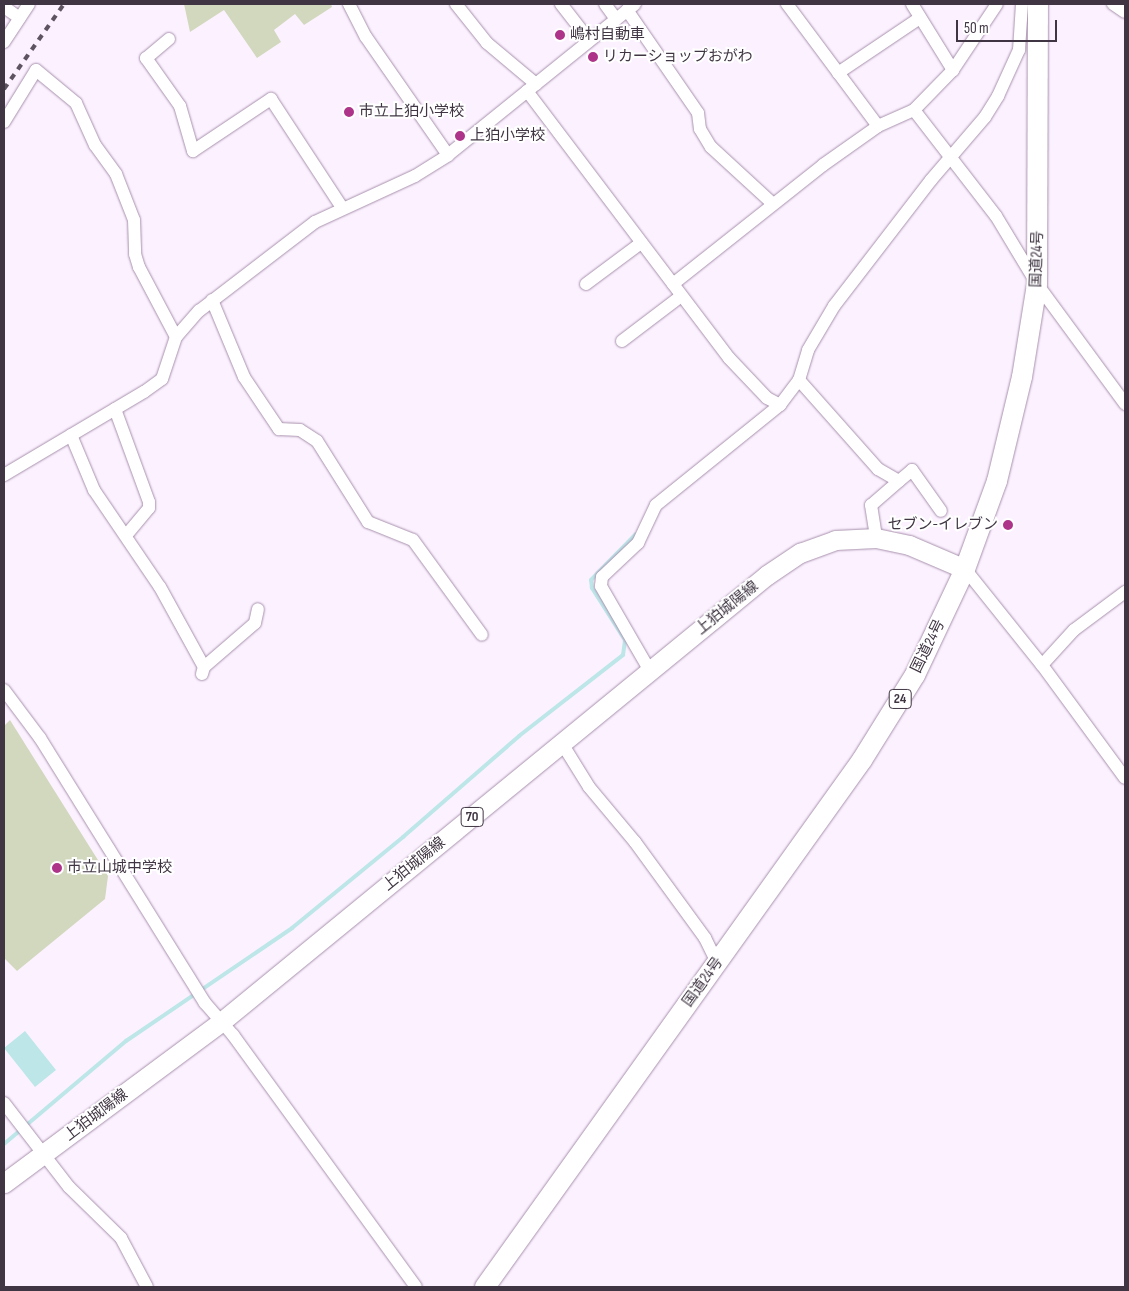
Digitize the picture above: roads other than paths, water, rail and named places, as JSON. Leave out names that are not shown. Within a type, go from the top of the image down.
[{"type":"highway","name":"国道24号","points":[[485,1287],[862,760],[915,675],[965,569],[997,481],[1022,378],[1037,284],[1038,4]]},
{"type":"main road","name":"上狛城陽線","points":[[4,1183],[221,1022],[562,745],[767,575],[800,553],[835,540],[876,538],[909,545],[965,569]]},
{"type":"street","points":[[4,42],[29,4]]},
{"type":"street","points":[[349,4],[366,37],[393,71],[448,155]]},
{"type":"street","points":[[456,4],[487,43],[532,87],[641,243],[730,358],[767,398],[780,405]]},
{"type":"street","points":[[560,4],[589,40]]},
{"type":"street","points":[[605,4],[616,19]]},
{"type":"street","points":[[787,4],[878,126]]},
{"type":"street","points":[[912,4],[953,70]]},
{"type":"street","points":[[673,284],[772,204],[878,126],[914,110],[953,70],[996,4]]},
{"type":"street","points":[[650,671],[601,586],[602,577],[638,543],[656,504],[780,405],[799,380],[808,350],[830,313],[949,157],[985,117],[1019,50],[1022,4]]},
{"type":"street","points":[[1113,4],[1125,12]]},
{"type":"street","points":[[4,7],[20,18]]},
{"type":"street","points":[[4,474],[162,379],[176,337],[212,300],[297,235],[342,209],[415,176],[448,155],[631,7],[698,113],[700,129],[711,147],[772,204]]},
{"type":"street","points":[[838,73],[920,18]]},
{"type":"street","points":[[169,39],[146,58],[180,106],[193,151],[271,99],[342,209]]},
{"type":"street","points":[[4,122],[36,70],[76,103],[95,145],[116,174],[134,220],[135,254],[139,267],[176,337]]},
{"type":"street","points":[[914,110],[996,216],[1037,284],[1125,404]]},
{"type":"street","points":[[586,284],[641,243]]},
{"type":"street","points":[[622,342],[682,296]]},
{"type":"street","points":[[212,300],[244,377],[279,429],[300,430],[317,441],[368,522],[412,540],[482,635]]},
{"type":"street","points":[[799,380],[878,469],[899,481]]},
{"type":"street","points":[[115,409],[149,502],[148,508],[127,534]]},
{"type":"street","points":[[71,435],[94,490],[127,534],[203,671],[255,623],[258,609]]},
{"type":"street","points":[[876,538],[871,505],[912,470],[941,511]]},
{"type":"street","points":[[965,569],[1042,665],[1125,778]]},
{"type":"street","points":[[1042,665],[1074,630],[1125,592]]},
{"type":"street","points":[[4,690],[40,738],[199,994],[416,1287]]},
{"type":"street","points":[[562,745],[589,787],[635,842],[705,938],[717,962]]},
{"type":"street","points":[[4,1103],[79,1198],[121,1238],[146,1287]]},
{"type":"waterway","points":[[4,1144],[126,1041],[292,928],[403,837],[519,736],[623,655],[625,640],[592,588],[591,580],[636,534]]},
{"type":"railway","points":[[4,89],[64,4]]},
{"type":"place","name":"嶋村自動車","points":[[560,35]]},
{"type":"place","name":"リカーショップおがわ","points":[[593,57]]},
{"type":"place","name":"市立上狛小学校","points":[[349,112]]},
{"type":"place","name":"上狛小学校","points":[[460,136]]},
{"type":"place","name":"セブン-イレブン","points":[[1008,525]]},
{"type":"place","name":"市立山城中学校","points":[[57,868]]}]
